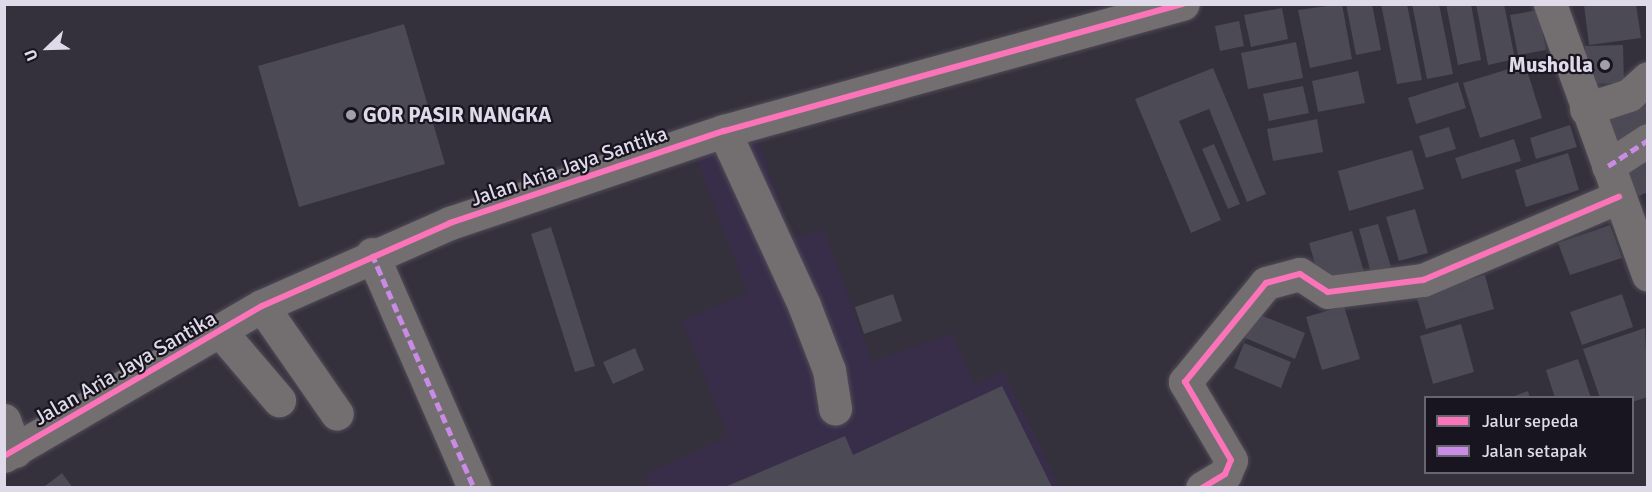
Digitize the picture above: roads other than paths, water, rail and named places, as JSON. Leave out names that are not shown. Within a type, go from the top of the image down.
[{"type":"street","name":"Jalan Aria Jaya Santika","points":[[10,454],[262,306],[372,255],[724,131],[1183,4]]},
{"type":"street","points":[[1550,4],[1647,275]]},
{"type":"street","points":[[1586,109],[1629,95],[1647,78]]},
{"type":"street","points":[[724,131],[804,305],[829,370],[835,409]]},
{"type":"street","points":[[1608,166],[1647,140]]},
{"type":"street","points":[[1202,488],[1225,474],[1231,460],[1185,382],[1266,283],[1300,274],[1328,292],[1423,280],[1619,197]]},
{"type":"street","points":[[372,255],[474,488]]},
{"type":"street","points":[[262,306],[337,414]]},
{"type":"street","points":[[220,331],[279,400]]},
{"type":"street","points":[[4,420],[10,454]]},
{"type":"place","name":"Musholla","points":[[1605,65]]},
{"type":"place","name":"GOR PASIR NANGKA","points":[[351,115]]}]
